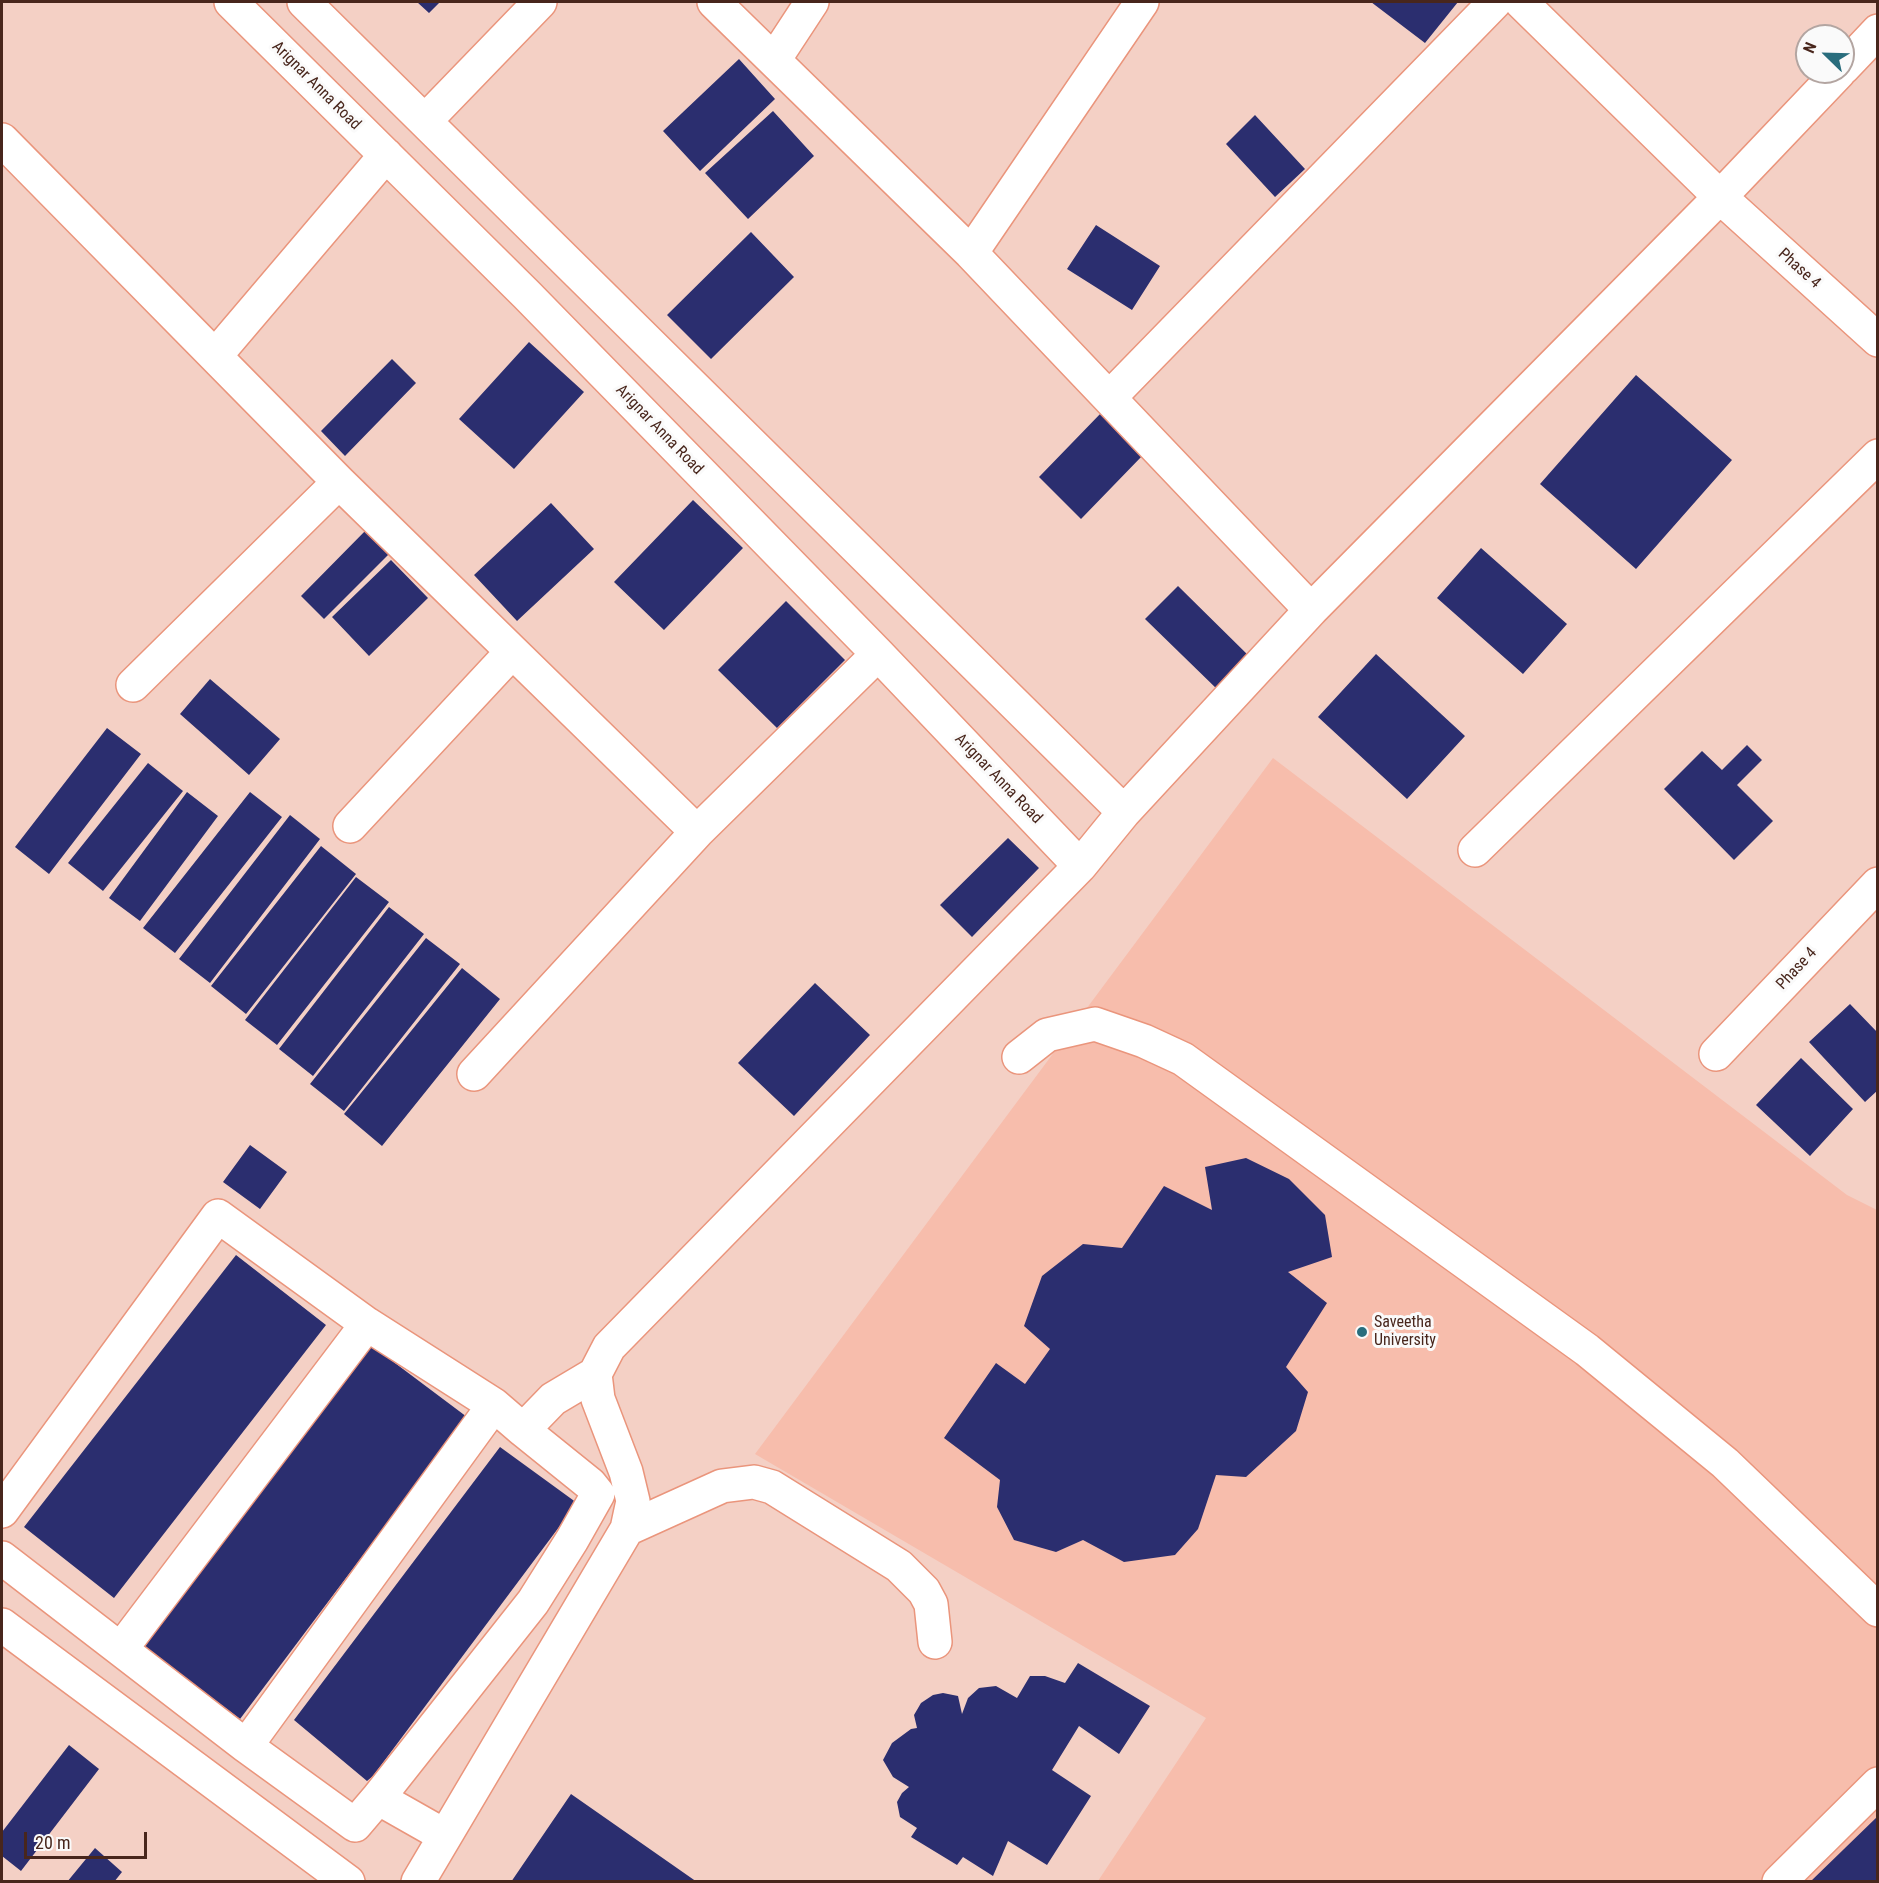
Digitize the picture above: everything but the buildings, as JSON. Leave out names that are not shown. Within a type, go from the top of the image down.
[{"type":"street","name":"Arignar Anna Road","points":[[231,2],[527,295],[878,654],[1080,866]]},
{"type":"street","points":[[304,2],[1124,812]]},
{"type":"street","points":[[425,121],[540,2]]},
{"type":"street","points":[[714,2],[971,253],[1311,610]]},
{"type":"street","points":[[774,60],[812,2]]},
{"type":"street","points":[[971,253],[1142,2]]},
{"type":"street","points":[[1109,398],[1495,2]]},
{"type":"street","name":"Phase 4","points":[[1521,2],[1720,197],[1878,340]]},
{"type":"street","points":[[1855,55],[1878,31]]},
{"type":"street","points":[[523,1430],[553,1399],[595,1374],[609,1347],[1080,866],[1124,812],[1311,610],[1720,197],[1828,84]]},
{"type":"street","points":[[2,141],[339,482],[697,832]]},
{"type":"street","points":[[215,356],[386,155]]},
{"type":"street","points":[[1475,850],[1878,456]]},
{"type":"street","points":[[133,685],[339,482]]},
{"type":"street","points":[[350,826],[512,652]]},
{"type":"street","points":[[474,1074],[697,832],[878,654]]},
{"type":"street","name":"Phase 4","points":[[1716,1054],[1878,884]]},
{"type":"street","points":[[1019,1057],[1047,1035],[1095,1024],[1144,1041],[1183,1059],[1587,1350],[1725,1463],[1878,1610]]},
{"type":"street","points":[[2,1512],[218,1216],[367,1324],[494,1405],[590,1484],[598,1494],[533,1602],[355,1825],[246,1746],[2,1558]]},
{"type":"street","points":[[121,1649],[367,1324]]},
{"type":"street","points":[[418,1881],[627,1529],[633,1501],[626,1472],[598,1399],[595,1374]]},
{"type":"street","points":[[246,1746],[494,1405]]},
{"type":"street","points":[[627,1529],[722,1486],[754,1482],[772,1487],[899,1566],[924,1591],[931,1604],[935,1642]]},
{"type":"street","points":[[2,1625],[348,1881]]},
{"type":"street","points":[[1779,1881],[1878,1784]]},
{"type":"street","points":[[378,1798],[445,1836]]},
{"type":"shaded area","name":"Saveetha University","points":[[1273,758],[1847,1195],[1877,1210],[1877,1881],[1098,1881],[1206,1718],[755,1454]]},
{"type":"place","name":"Saveetha University","points":[[1362,1332]]}]
